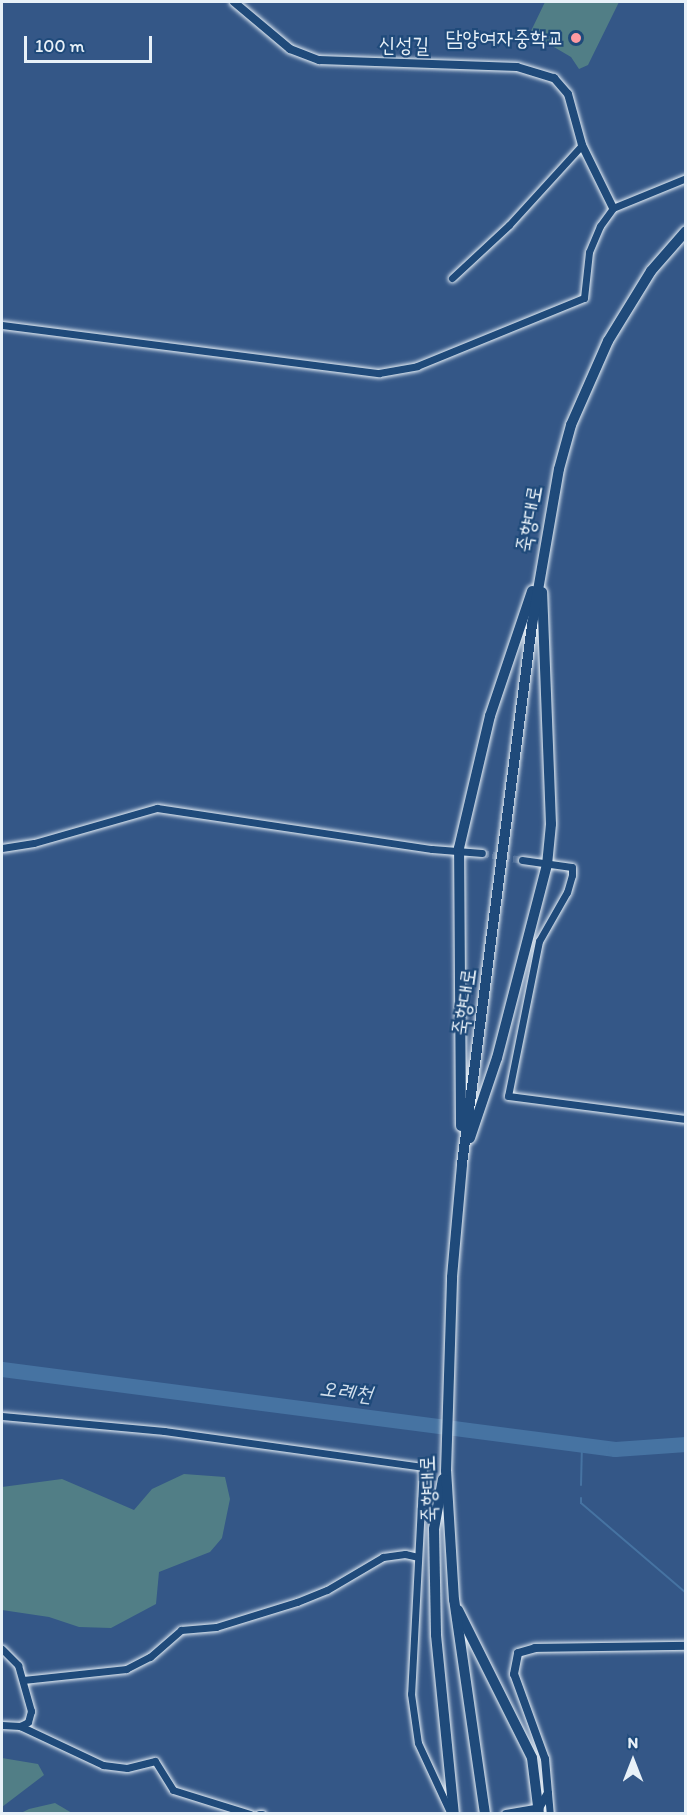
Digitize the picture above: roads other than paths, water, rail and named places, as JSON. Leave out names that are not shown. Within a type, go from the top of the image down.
[{"type":"main road","name":"죽향대로","points":[[485,1814],[454,1600],[446,1471],[448,1361],[462,1164],[541,565],[559,469],[589,380],[627,306],[686,231]]},
{"type":"main road","points":[[462,1164],[459,848],[490,716],[541,565]]},
{"type":"main road","points":[[462,1164],[497,1058],[547,864],[551,824],[541,565]]},
{"type":"main road","points":[[446,1471],[437,1500],[434,1558],[436,1635],[452,1814]]},
{"type":"main road","points":[[454,1600],[532,1758],[539,1811]]},
{"type":"street","name":"신성길","points":[[234,2],[290,49],[319,60],[517,67],[554,78],[568,94],[582,145],[614,208]]},
{"type":"street","points":[[452,278],[509,225],[582,145]]},
{"type":"street","points":[[2,325],[379,373],[417,366],[584,298],[589,252],[600,226],[614,208],[686,178]]},
{"type":"street","points":[[2,848],[34,843],[157,808],[438,850],[459,848],[482,853]]},
{"type":"street","points":[[522,860],[572,867],[572,875],[567,892],[539,941],[508,1096],[686,1119]]},
{"type":"street","points":[[2,1416],[164,1431],[423,1467],[411,1694],[418,1743],[452,1814]]},
{"type":"street","points":[[23,1680],[126,1669],[150,1657],[181,1630],[216,1627],[297,1602],[327,1590],[383,1557],[405,1554],[418,1557]]},
{"type":"street","points":[[550,1814],[545,1759],[514,1674],[518,1653],[535,1648],[686,1646]]},
{"type":"street","points":[[2,1649],[18,1665],[32,1717],[20,1726]]},
{"type":"street","points":[[2,1725],[20,1726],[103,1765],[127,1768],[155,1761],[172,1790],[250,1814]]},
{"type":"street","points":[[506,1814],[539,1811],[548,1793]]},
{"type":"waterway","name":"오례천","points":[[2,1369],[615,1449],[686,1444]]},
{"type":"waterway","points":[[581,1485],[582,1445]]},
{"type":"waterway","points":[[581,1498],[581,1503],[686,1593]]},
{"type":"tunnel","points":[[482,853],[522,860]]},
{"type":"place","name":"담양여자중학교","points":[[576,38]]}]
